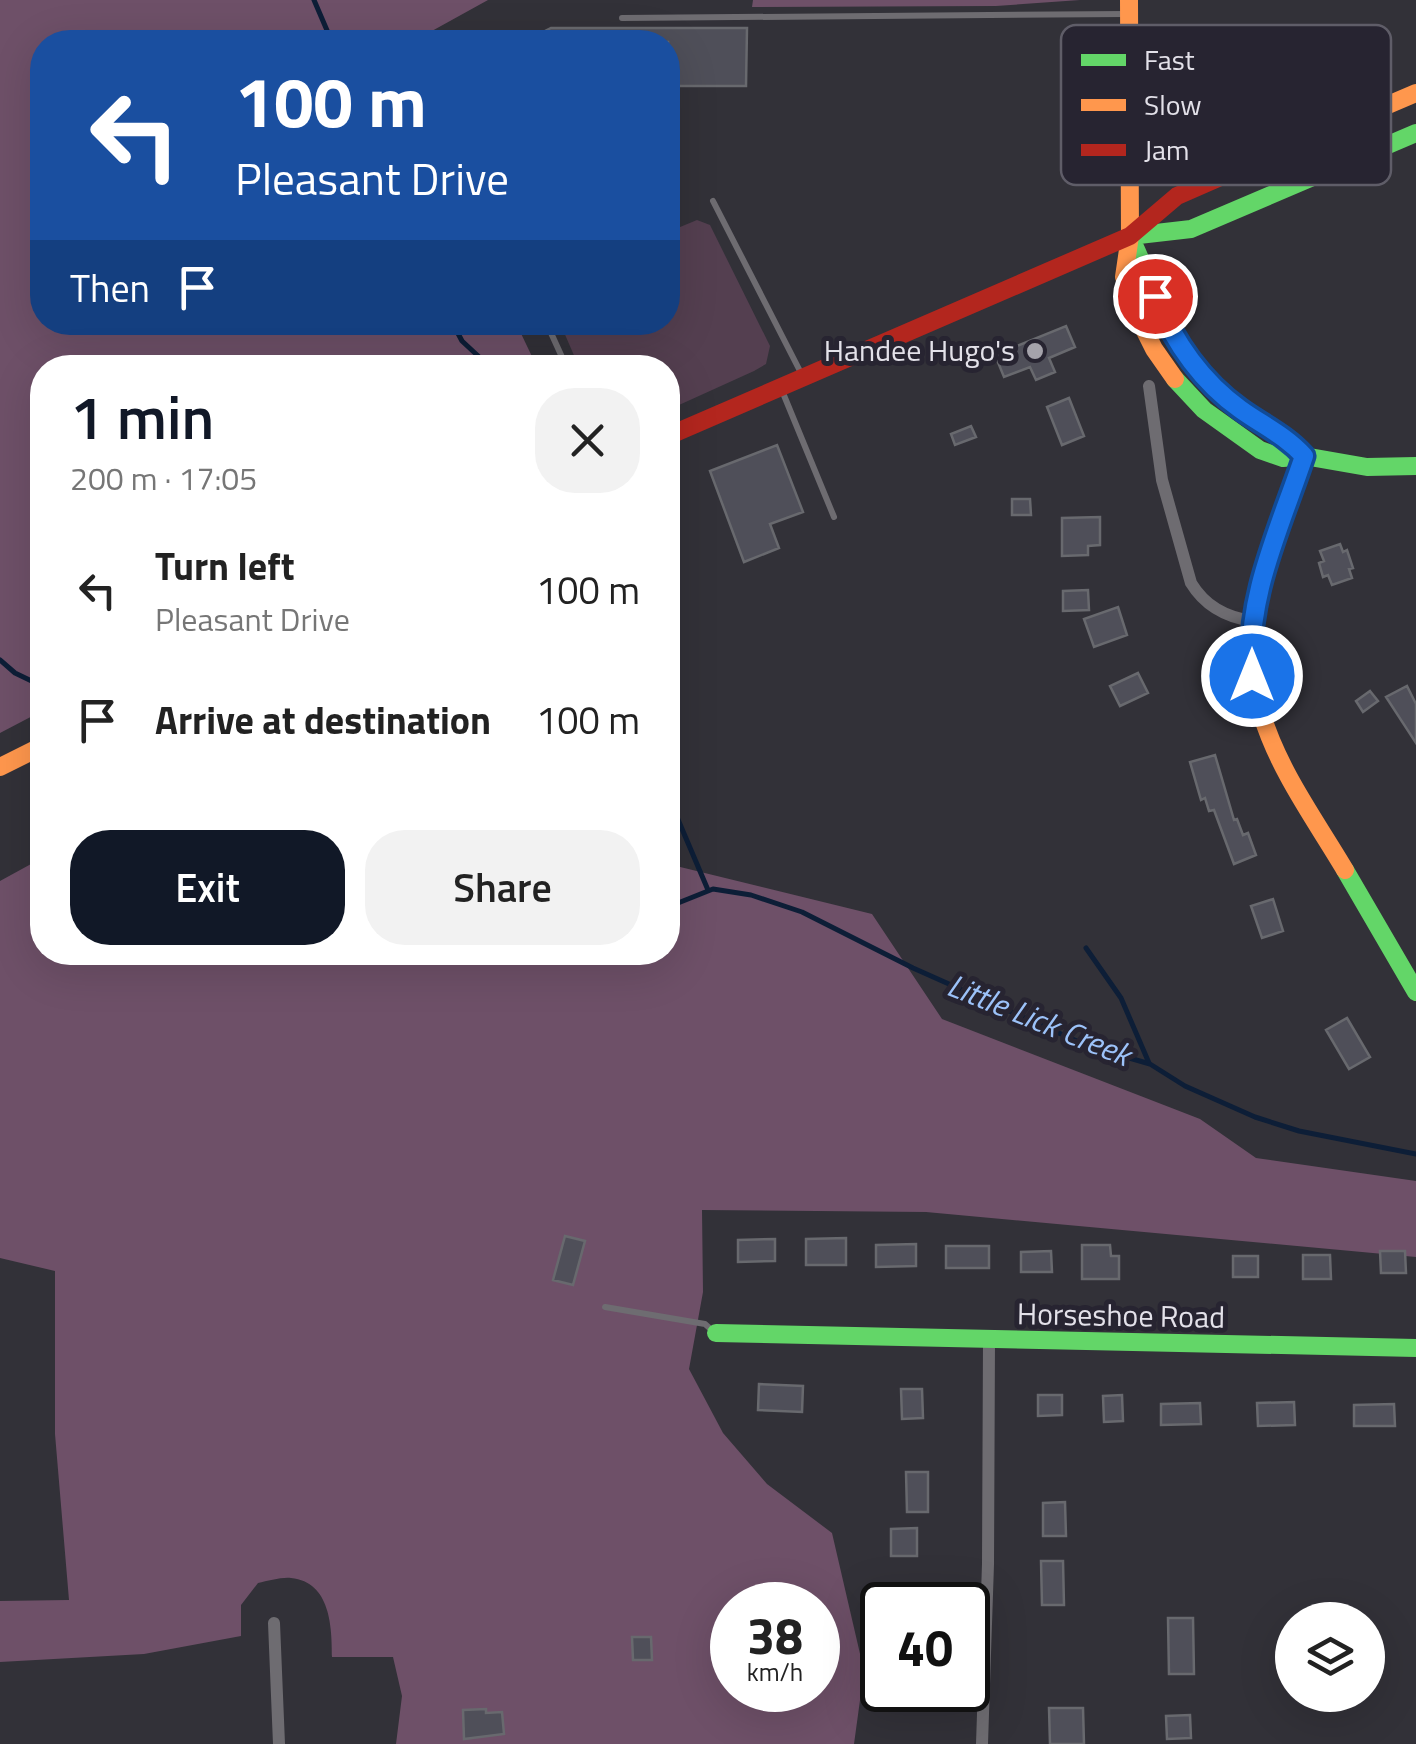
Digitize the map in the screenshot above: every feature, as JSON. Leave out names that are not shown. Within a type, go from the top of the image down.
[{"type":"main road","points":[[1391,104],[1416,93]]},
{"type":"main road","points":[[1391,144],[1416,133]]},
{"type":"main road","points":[[1130,185],[1130,236],[1124,277],[1127,290],[1145,333],[1175,379],[1204,410],[1241,439],[1282,458],[1304,456],[1367,468],[1416,466]]},
{"type":"main road","points":[[1130,236],[1176,196],[1202,185]]},
{"type":"main road","points":[[680,431],[1130,236],[1190,230],[1295,185]]},
{"type":"main road","points":[[1304,456],[1260,584],[1252,621],[1252,676],[1266,731],[1416,992]]},
{"type":"main road","points":[[0,767],[30,752]]},
{"type":"main road","points":[[716,1333],[989,1341]]},
{"type":"main road","name":"Horseshoe Road","points":[[989,1341],[1416,1348]]},
{"type":"street","points":[[1149,386],[1162,480],[1191,582],[1200,597],[1216,610],[1252,621]]},
{"type":"street","name":"Horseshoe Road","points":[[982,1744],[989,1341]]},
{"type":"street","points":[[274,1623],[279,1744]]},
{"type":"lane","points":[[622,18],[1129,7]]},
{"type":"lane","points":[[713,201],[802,377]]},
{"type":"lane","points":[[780,387],[834,517]]},
{"type":"lane","points":[[605,1307],[706,1324],[716,1333]]},
{"type":"shaded area","points":[[0,0],[488,0],[434,30],[30,30],[30,335],[522,335],[531,355],[30,355],[30,717],[0,733]]},
{"type":"shaded area","points":[[753,0],[1080,0],[996,6],[752,7]]},
{"type":"shaded area","points":[[697,220],[710,225],[770,346],[766,364],[680,405],[680,355],[574,355],[565,335],[680,335],[680,227]]},
{"type":"shaded area","points":[[30,865],[30,965],[680,965],[680,867],[872,914],[942,1019],[1200,1119],[1256,1158],[1416,1181],[1416,1257],[926,1212],[702,1210],[703,1292],[689,1369],[723,1433],[767,1484],[832,1533],[860,1654],[860,1700],[854,1744],[396,1744],[402,1696],[393,1657],[332,1657],[330,1620],[322,1597],[304,1581],[291,1578],[258,1583],[241,1605],[241,1636],[144,1654],[0,1662],[0,1601],[69,1600],[55,1434],[55,1271],[0,1258],[0,881]]},
{"type":"building","points":[[747,28],[746,86],[680,86],[680,30],[547,30]]},
{"type":"building","name":"Handee Hugo's","points":[[1066,326],[1075,347],[1049,358],[1055,372],[1036,380],[1030,367],[1004,377],[995,355]]},
{"type":"building","points":[[1069,398],[1084,436],[1062,445],[1047,407]]},
{"type":"building","points":[[971,426],[976,437],[955,445],[951,434]]},
{"type":"building","points":[[777,445],[803,512],[770,524],[779,548],[744,562],[710,471]]},
{"type":"building","points":[[1012,499],[1030,499],[1031,515],[1012,515]]},
{"type":"building","points":[[1100,517],[1100,545],[1088,546],[1088,555],[1062,556],[1062,518]]},
{"type":"building","points":[[1340,544],[1343,552],[1347,550],[1352,578],[1332,585],[1328,575],[1323,577],[1320,551]]},
{"type":"building","points":[[1088,590],[1089,610],[1063,611],[1063,591]]},
{"type":"building","points":[[1118,607],[1127,635],[1094,647],[1084,619]]},
{"type":"building","points":[[1138,673],[1148,693],[1120,706],[1110,686]]},
{"type":"building","points":[[1407,686],[1416,704],[1416,743],[1386,697]]},
{"type":"building","points":[[1370,691],[1378,701],[1363,712],[1356,701]]},
{"type":"building","points":[[1215,755],[1234,820],[1237,819],[1243,835],[1248,833],[1256,855],[1234,864],[1214,810],[1209,811],[1205,798],[1201,800],[1190,762]]},
{"type":"building","points":[[1273,899],[1283,931],[1262,938],[1251,906]]},
{"type":"building","points":[[1347,1018],[1370,1057],[1349,1069],[1326,1030]]},
{"type":"building","points":[[565,1236],[585,1241],[573,1285],[553,1280]]},
{"type":"building","points":[[846,1238],[846,1265],[806,1265],[806,1239]]},
{"type":"building","points":[[775,1239],[775,1261],[738,1262],[738,1240]]},
{"type":"building","points":[[916,1244],[916,1266],[876,1267],[876,1245]]},
{"type":"building","points":[[1082,1245],[1110,1245],[1111,1256],[1119,1256],[1119,1279],[1082,1279]]},
{"type":"building","points":[[946,1246],[989,1246],[989,1268],[946,1268]]},
{"type":"building","points":[[1051,1251],[1052,1272],[1021,1272],[1021,1252]]},
{"type":"building","points":[[1380,1251],[1405,1251],[1406,1273],[1381,1273]]},
{"type":"building","points":[[1303,1255],[1330,1255],[1331,1279],[1303,1279]]},
{"type":"building","points":[[1233,1256],[1258,1256],[1258,1277],[1233,1277]]},
{"type":"building","points":[[759,1384],[803,1386],[802,1412],[758,1410]]},
{"type":"building","points":[[901,1389],[922,1389],[923,1418],[902,1419]]},
{"type":"building","points":[[1038,1395],[1062,1395],[1062,1415],[1038,1416]]},
{"type":"building","points":[[1122,1395],[1123,1421],[1104,1422],[1103,1396]]},
{"type":"building","points":[[1294,1402],[1295,1425],[1258,1426],[1257,1403]]},
{"type":"building","points":[[1200,1403],[1201,1424],[1161,1425],[1161,1404]]},
{"type":"building","points":[[1394,1404],[1395,1426],[1354,1426],[1354,1405]]},
{"type":"building","points":[[906,1472],[928,1472],[928,1512],[907,1512]]},
{"type":"building","points":[[1065,1502],[1066,1536],[1043,1536],[1043,1503]]},
{"type":"building","points":[[917,1528],[917,1556],[891,1556],[891,1529]]},
{"type":"building","points":[[1041,1561],[1063,1561],[1064,1605],[1042,1605]]},
{"type":"building","points":[[1168,1618],[1193,1618],[1194,1674],[1169,1674]]},
{"type":"building","points":[[632,1637],[651,1637],[652,1660],[633,1660]]},
{"type":"building","points":[[1049,1708],[1083,1708],[1084,1744],[1050,1744]]},
{"type":"building","points":[[486,1709],[486,1713],[502,1712],[504,1734],[464,1739],[463,1710]]},
{"type":"building","points":[[1190,1715],[1191,1738],[1167,1739],[1166,1716]]},
{"type":"waterway","points":[[314,0],[327,30]]},
{"type":"waterway","points":[[459,335],[477,355]]},
{"type":"waterway","name":"Little Lick Creek","points":[[0,660],[30,680]]},
{"type":"waterway","points":[[680,824],[708,890]]},
{"type":"waterway","name":"Little Lick Creek","points":[[680,902],[713,889],[751,895],[802,912],[913,968],[1088,1046],[1150,1064],[1185,1086],[1255,1117],[1299,1131],[1416,1154]]},
{"type":"waterway","points":[[1086,948],[1121,998],[1149,1063]]},
{"type":"traffic: fast","points":[[1391,144],[1416,133]]},
{"type":"traffic: fast","points":[[1130,236],[1191,229],[1294,185]]},
{"type":"traffic: fast","points":[[1130,236],[1169,321],[1192,360],[1223,395],[1304,456]]},
{"type":"traffic: fast","points":[[1175,379],[1204,410],[1260,450],[1283,458],[1304,456],[1367,467],[1416,466]]},
{"type":"traffic: fast","points":[[1345,870],[1416,992]]},
{"type":"traffic: fast","points":[[716,1333],[1416,1348]]},
{"type":"traffic: slow","points":[[1129,0],[1129,25]]},
{"type":"traffic: slow","points":[[1391,104],[1416,93]]},
{"type":"traffic: slow","points":[[1130,185],[1130,236],[1124,277],[1139,319],[1175,379]]},
{"type":"traffic: slow","points":[[1304,456],[1262,583],[1255,616],[1255,682],[1262,715],[1278,756],[1345,870]]},
{"type":"traffic: slow","points":[[0,767],[30,752]]},
{"type":"traffic: jam","points":[[680,431],[1130,236],[1177,196],[1202,185]]},
{"type":"place","name":"Handee Hugo's","points":[[1035,351]]},
{"type":"route","points":[[1155,296],[1174,337],[1206,378],[1236,406],[1290,441],[1304,456],[1255,602],[1250,640],[1252,676]]}]
